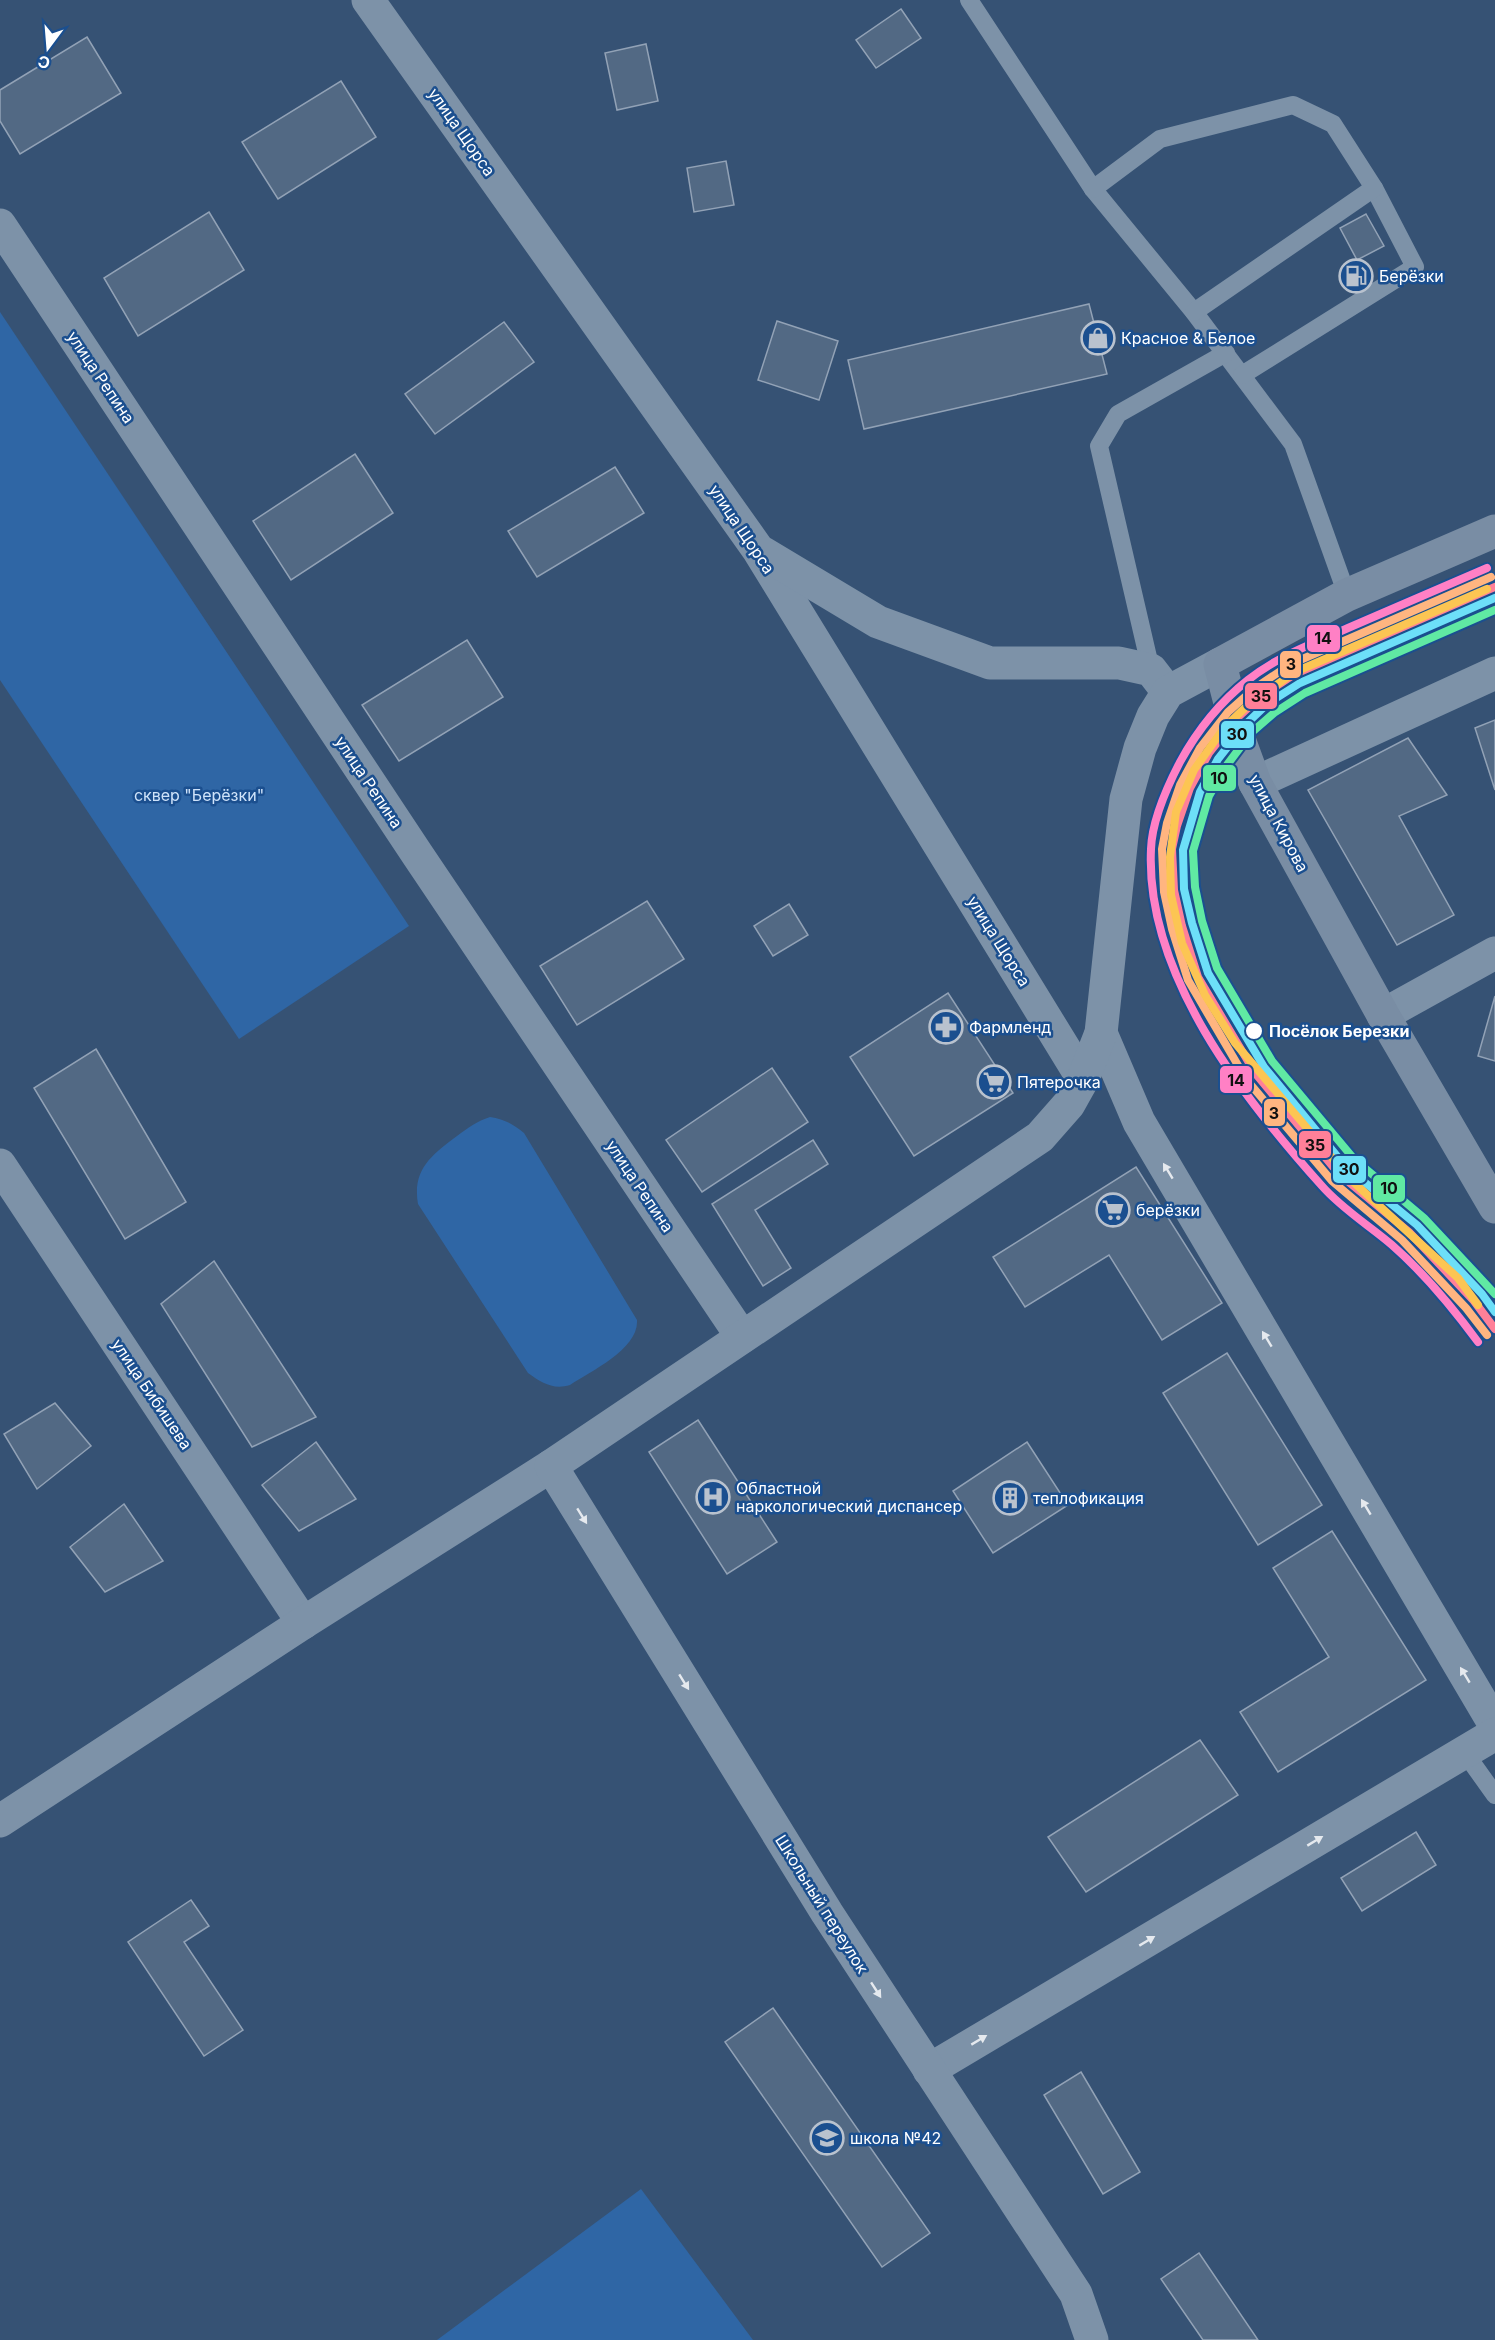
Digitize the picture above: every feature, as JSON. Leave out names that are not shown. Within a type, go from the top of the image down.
[{"type":"main road","points":[[1220,663],[1347,596],[1495,531]]},
{"type":"main road","name":"улица Кирова","points":[[1220,663],[1240,742],[1255,783],[1383,1015],[1495,1207]]},
{"type":"street","name":"улица Щорса","points":[[368,0],[759,551],[1083,1079]]},
{"type":"street","name":"улица Репина","points":[[0,225],[430,874],[742,1337]]},
{"type":"street","points":[[759,551],[878,622],[990,663],[1119,663],[1160,681],[1220,663]]},
{"type":"street","points":[[1255,783],[1495,673]]},
{"type":"street","points":[[0,1821],[303,1623],[551,1466],[1040,1137],[1069,1104],[1083,1079],[1101,1033],[1126,799],[1140,748],[1152,716],[1160,681]]},
{"type":"street","points":[[1383,1015],[1495,953]]},
{"type":"street","points":[[1101,1033],[1139,1122],[1495,1725]]},
{"type":"street","name":"улица Бибишева","points":[[0,1165],[303,1623]]},
{"type":"street","name":"Школьный переулок","points":[[551,1466],[827,1913],[1076,2294],[1092,2340]]},
{"type":"street","points":[[929,2070],[1495,1734]]},
{"type":"lane","points":[[969,0],[1093,189],[1194,312],[1293,444],[1347,596]]},
{"type":"lane","points":[[1093,189],[1160,139],[1293,105],[1333,124],[1374,188],[1415,267],[1242,375]]},
{"type":"lane","points":[[1194,312],[1374,188]]},
{"type":"lane","points":[[1160,681],[1099,446],[1118,414],[1226,353]]},
{"type":"lane","points":[[1465,1753],[1495,1796]]},
{"type":"green space","name":"сквер \"Берёзки\"","points":[[0,312],[409,926],[239,1039],[0,680]]},
{"type":"green space","points":[[490,1117],[508,1122],[524,1133],[637,1320],[636,1331],[622,1350],[570,1385],[558,1387],[548,1385],[528,1373],[418,1204],[418,1181],[426,1164],[457,1136]]},
{"type":"green space","points":[[641,2189],[753,2340],[437,2340]]},
{"type":"building","points":[[901,9],[921,38],[876,68],[856,40]]},
{"type":"building","points":[[87,37],[121,93],[20,154],[0,121],[0,90]]},
{"type":"building","points":[[646,44],[658,101],[617,110],[605,53]]},
{"type":"building","points":[[341,81],[376,137],[278,199],[242,142]]},
{"type":"building","points":[[726,161],[734,205],[694,212],[687,168]]},
{"type":"building","points":[[209,212],[244,270],[138,336],[104,278]]},
{"type":"building","points":[[1366,214],[1384,246],[1357,260],[1340,228]]},
{"type":"building","points":[[1089,304],[1107,374],[864,429],[848,360]]},
{"type":"building","points":[[777,321],[838,341],[819,400],[758,380]]},
{"type":"building","points":[[504,322],[534,362],[435,434],[405,394]]},
{"type":"building","points":[[355,454],[393,513],[291,580],[253,521]]},
{"type":"building","points":[[615,467],[644,513],[537,577],[508,531]]},
{"type":"building","points":[[467,640],[503,697],[399,761],[362,705]]},
{"type":"building","points":[[1495,720],[1495,790],[1475,728]]},
{"type":"building","points":[[1408,738],[1447,795],[1399,816],[1454,915],[1397,945],[1308,790]]},
{"type":"building","points":[[647,901],[684,959],[577,1025],[540,966]]},
{"type":"building","points":[[789,904],[808,935],[773,956],[754,926]]},
{"type":"building","points":[[948,993],[1013,1093],[914,1156],[850,1057]]},
{"type":"building","points":[[1495,996],[1495,1061],[1478,1056]]},
{"type":"building","points":[[96,1049],[186,1202],[125,1239],[34,1088]]},
{"type":"building","points":[[772,1068],[808,1122],[702,1192],[666,1140]]},
{"type":"building","points":[[813,1140],[828,1164],[755,1210],[791,1268],[763,1286],[712,1204]]},
{"type":"building","points":[[1136,1167],[1222,1303],[1162,1340],[1109,1255],[1025,1307],[993,1257]]},
{"type":"building","points":[[214,1261],[316,1417],[252,1447],[161,1304]]},
{"type":"building","points":[[1227,1353],[1322,1505],[1258,1545],[1163,1393]]},
{"type":"building","points":[[55,1403],[91,1446],[37,1489],[4,1434]]},
{"type":"building","name":"Областной наркологический диспансер","points":[[698,1420],[777,1542],[727,1574],[649,1452]]},
{"type":"building","points":[[316,1442],[356,1499],[299,1531],[262,1485]]},
{"type":"building","name":"теплофикация","points":[[1027,1442],[1068,1505],[993,1553],[953,1491]]},
{"type":"building","points":[[124,1504],[163,1561],[105,1592],[70,1547]]},
{"type":"building","points":[[1332,1531],[1426,1680],[1278,1772],[1240,1712],[1329,1657],[1273,1568]]},
{"type":"building","points":[[1200,1740],[1238,1795],[1086,1892],[1048,1837]]},
{"type":"building","points":[[1416,1832],[1436,1865],[1362,1911],[1341,1878]]},
{"type":"building","points":[[191,1900],[209,1926],[184,1942],[243,2030],[204,2056],[128,1942]]},
{"type":"building","name":"школа №42","points":[[773,2008],[930,2233],[882,2267],[725,2042]]},
{"type":"building","points":[[1081,2072],[1140,2172],[1103,2194],[1044,2095]]},
{"type":"building","points":[[1199,2253],[1258,2340],[1203,2340],[1161,2279]]},
{"type":"transit line","name":"14","points":[[1478,1342],[1427,1279],[1392,1245],[1338,1202],[1322,1186],[1261,1114],[1232,1074],[1205,1031],[1182,987],[1164,942],[1153,896],[1151,849],[1157,815],[1180,762],[1210,718],[1238,689],[1260,671],[1296,651],[1487,568]]},
{"type":"transit line","name":"3","points":[[1487,1335],[1466,1308],[1402,1240],[1332,1181],[1246,1079],[1188,980],[1172,929],[1164,892],[1162,849],[1167,823],[1180,785],[1200,748],[1228,712],[1255,688],[1291,664],[1491,577]]},
{"type":"transit line","name":"35","points":[[1495,587],[1295,674],[1261,696],[1236,719],[1209,753],[1190,788],[1172,849],[1174,890],[1182,926],[1198,977],[1255,1073],[1339,1174],[1409,1232],[1474,1301],[1495,1329]]},
{"type":"transit line","points":[[1478,1305],[1458,1278],[1350,1179],[1235,1043],[1205,995],[1182,943],[1171,895],[1170,857],[1176,812],[1194,770],[1224,728],[1249,704],[1295,672],[1487,589]]},
{"type":"transit line","name":"30","points":[[1495,598],[1300,683],[1267,704],[1244,726],[1218,759],[1200,792],[1183,850],[1184,889],[1208,973],[1264,1067],[1346,1167],[1417,1225],[1482,1294],[1495,1312]]},
{"type":"transit line","name":"10","points":[[1495,610],[1305,693],[1274,713],[1251,733],[1227,765],[1209,796],[1193,851],[1195,887],[1202,921],[1217,968],[1272,1061],[1354,1159],[1424,1218],[1495,1294]]},
{"type":"place","name":"Берёзки","points":[[1356,276]]},
{"type":"place","name":"Красное & Белое","points":[[1098,338]]},
{"type":"place","name":"Фармленд","points":[[946,1027]]},
{"type":"place","name":"Посёлок Березки","points":[[1254,1031]]},
{"type":"place","name":"Пятерочка","points":[[994,1082]]},
{"type":"place","name":"берёзки","points":[[1113,1210]]},
{"type":"place","name":"Областной наркологический диспансер","points":[[713,1497]]},
{"type":"place","name":"теплофикация","points":[[1010,1498]]},
{"type":"place","name":"школа №42","points":[[827,2138]]}]
